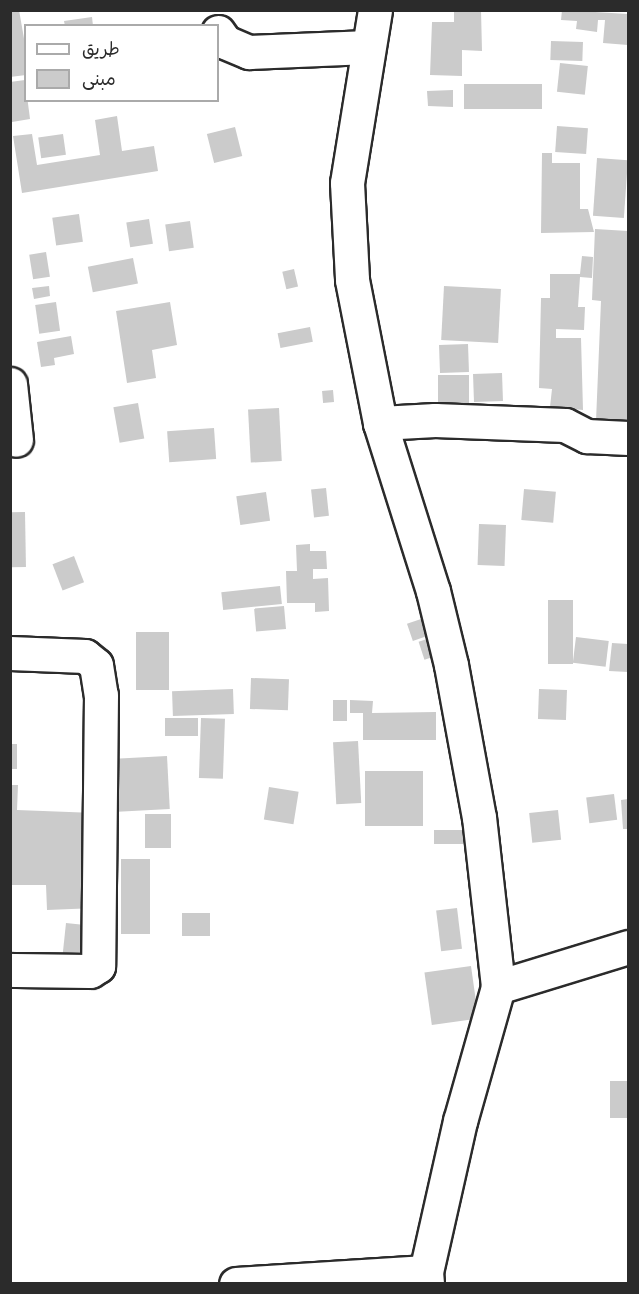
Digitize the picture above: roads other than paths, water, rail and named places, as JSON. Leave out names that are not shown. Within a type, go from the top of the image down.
[{"type":"street","points":[[236,1284],[427,1278],[460,1121],[498,987],[479,817],[452,665],[433,591],[380,423],[352,280],[347,183],[375,10]]},
{"type":"street","points":[[219,33],[225,42],[249,52],[368,47]]},
{"type":"street","points":[[10,384],[16,440]]},
{"type":"street","points":[[380,423],[435,420],[565,425],[587,436],[628,438]]},
{"type":"street","points":[[10,653],[78,654],[92,659],[99,673],[101,743],[98,966],[90,971],[10,970]]},
{"type":"street","points":[[498,987],[628,947]]}]
